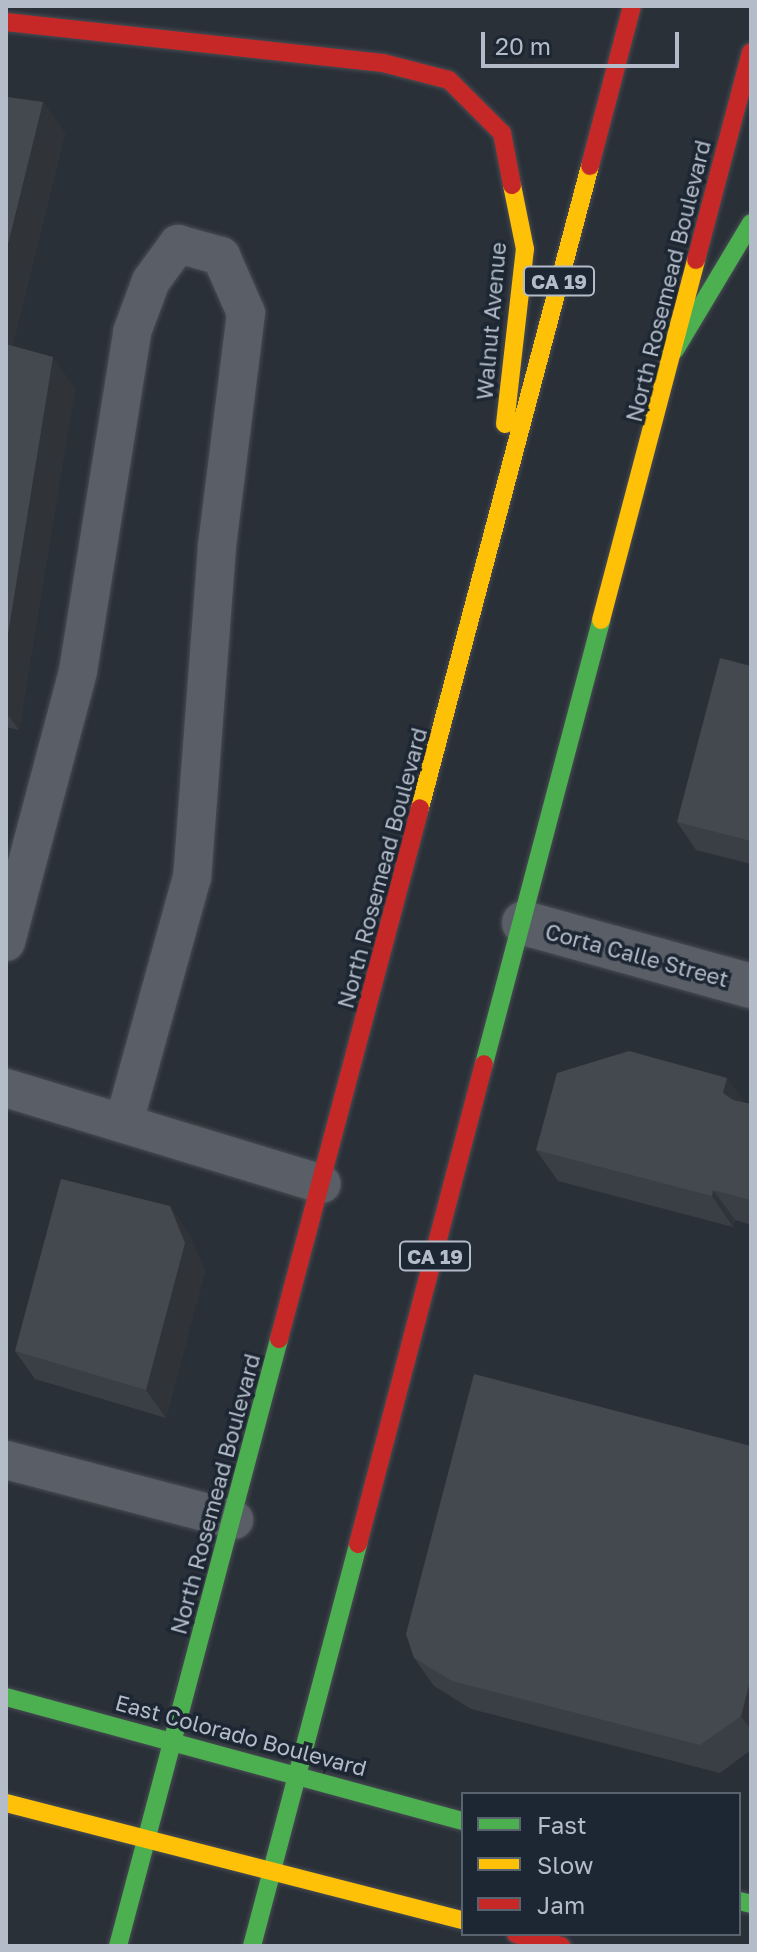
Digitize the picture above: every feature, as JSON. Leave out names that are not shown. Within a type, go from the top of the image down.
[{"type":"main road","name":"North Rosemead Boulevard","points":[[175,1741],[632,6]]},
{"type":"main road","name":"Walnut Avenue","points":[[6,22],[383,63],[449,80],[475,100],[502,133],[525,249],[486,556]]},
{"type":"main road","name":"North Rosemead Boulevard","points":[[297,1774],[524,923],[751,52]]},
{"type":"main road","points":[[675,350],[751,223]]},
{"type":"main road","name":"East Colorado Boulevard","points":[[6,1697],[461,1820]]},
{"type":"main road","name":"CA 19","points":[[118,1946],[175,1741]]},
{"type":"main road","name":"CA 19","points":[[252,1946],[297,1774]]},
{"type":"main road","points":[[6,1803],[461,1919]]},
{"type":"main road","points":[[524,1936],[561,1946]]},
{"type":"street","name":"Corta Calle Street","points":[[524,923],[751,986]]},
{"type":"lane","points":[[6,942],[78,671],[132,332],[151,281],[178,244],[221,256],[246,313],[217,547],[192,877],[125,1118]]},
{"type":"lane","points":[[6,1088],[125,1118],[322,1184]]},
{"type":"lane","points":[[6,1460],[234,1520]]},
{"type":"building","points":[[6,97],[43,102],[6,252]]},
{"type":"building","points":[[6,344],[53,357],[6,646]]},
{"type":"building","points":[[720,658],[751,666],[751,841],[677,822]]},
{"type":"building","points":[[629,1051],[727,1078],[723,1093],[733,1100],[751,1104],[751,1200],[713,1190],[712,1196],[536,1150],[557,1073]]},
{"type":"building","points":[[61,1179],[170,1206],[185,1243],[146,1390],[15,1351]]},
{"type":"building","points":[[474,1374],[751,1446],[751,1677],[741,1716],[700,1745],[452,1681],[414,1658],[406,1634]]},
{"type":"traffic: fast","points":[[675,350],[751,223]]},
{"type":"traffic: fast","points":[[484,1064],[601,620]]},
{"type":"traffic: fast","points":[[118,1946],[279,1339]]},
{"type":"traffic: fast","points":[[252,1946],[358,1544]]},
{"type":"traffic: fast","points":[[6,1697],[461,1820]]},
{"type":"traffic: fast","points":[[741,1902],[751,1904]]},
{"type":"traffic: slow","points":[[420,808],[590,166]]},
{"type":"traffic: slow","points":[[505,424],[525,249],[512,185]]},
{"type":"traffic: slow","points":[[601,620],[696,260]]},
{"type":"traffic: slow","points":[[6,1803],[461,1919]]},
{"type":"traffic: jam","points":[[590,166],[632,6]]},
{"type":"traffic: jam","points":[[6,22],[383,63],[449,80],[502,133],[512,185]]},
{"type":"traffic: jam","points":[[696,260],[751,52]]},
{"type":"traffic: jam","points":[[279,1339],[420,808]]},
{"type":"traffic: jam","points":[[358,1544],[484,1064]]},
{"type":"traffic: jam","points":[[524,1936],[561,1946]]}]
